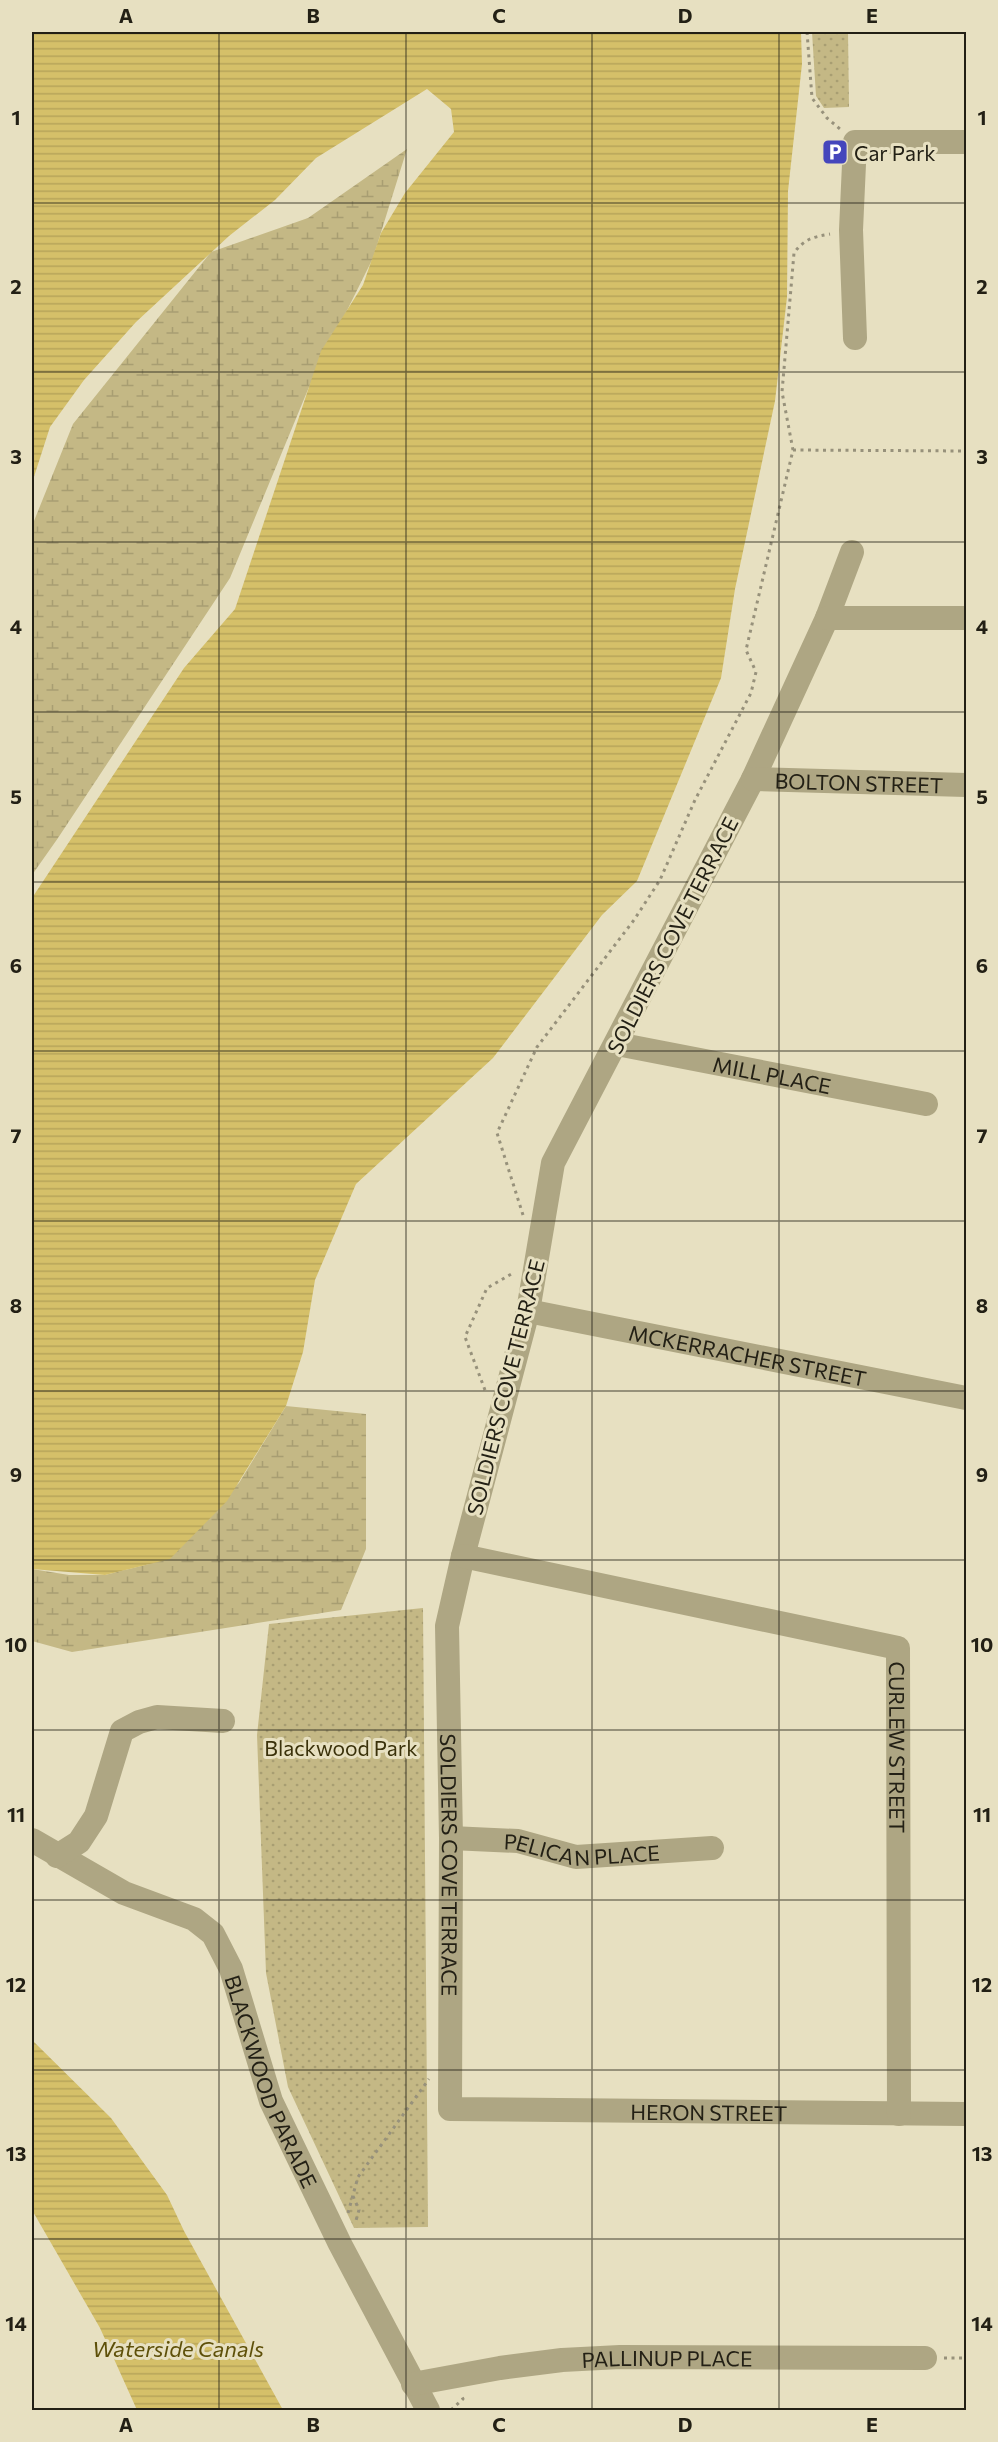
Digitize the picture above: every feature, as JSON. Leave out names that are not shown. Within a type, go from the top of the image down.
[{"type":"street","points":[[855,338],[851,230],[855,142],[966,142]]},
{"type":"street","name":"SOLDIERS COVE TERRACE","points":[[450,2109],[451,1838],[447,1626],[463,1556],[528,1311],[553,1162],[617,1044],[753,779],[826,618],[852,552]]},
{"type":"street","points":[[826,618],[966,618]]},
{"type":"street","name":"BOLTON STREET","points":[[753,779],[966,785]]},
{"type":"street","name":"MILL PLACE","points":[[617,1044],[926,1104]]},
{"type":"street","name":"MCKERRACHER STREET","points":[[528,1311],[966,1398]]},
{"type":"street","name":"CURLEW STREET","points":[[463,1556],[898,1648],[899,2114]]},
{"type":"street","points":[[57,1856],[79,1842],[96,1816],[122,1731],[139,1722],[157,1717],[223,1721]]},
{"type":"street","name":"PELICAN PLACE","points":[[451,1838],[518,1841],[576,1857],[712,1848]]},
{"type":"street","name":"BLACKWOOD PARADE","points":[[32,1840],[124,1893],[194,1918],[213,1934],[231,1969],[271,2102],[340,2244],[428,2410]]},
{"type":"street","name":"HERON STREET","points":[[450,2109],[966,2114]]},
{"type":"street","name":"PALLINUP PLACE","points":[[413,2384],[500,2368],[585,2359],[925,2358]]},
{"type":"path","points":[[807,32],[812,98],[827,118],[855,142]]},
{"type":"path","points":[[793,450],[966,451]]},
{"type":"path","points":[[340,2244],[358,2177],[433,2074]]},
{"type":"green space","points":[[812,32],[848,32],[849,107],[824,108],[816,96]]},
{"type":"green space","points":[[407,149],[373,258],[309,387],[230,578],[32,875],[32,526],[73,424],[211,252],[308,218]]},
{"type":"green space","points":[[286,1406],[366,1414],[366,1549],[341,1610],[72,1652],[32,1641],[32,1569],[69,1575],[105,1575],[149,1564],[239,1483]]},
{"type":"green space","name":"Blackwood Park","points":[[423,1608],[428,2227],[354,2228],[288,2087],[266,1973],[257,1735],[269,1624]]},
{"type":"water","points":[[32,32],[801,32],[802,64],[788,191],[787,297],[775,401],[735,589],[721,678],[637,881],[602,915],[493,1058],[356,1184],[315,1280],[303,1352],[286,1406],[227,1501],[170,1559],[105,1575],[32,1569],[32,898],[184,668],[235,609],[321,351],[363,285],[381,233],[405,193],[454,132],[451,109],[427,89],[316,158],[275,200],[229,236],[136,322],[84,380],[50,427],[32,483]]},
{"type":"water","name":"Waterside Canals","points":[[32,2040],[111,2118],[167,2195],[184,2231],[283,2410],[137,2410],[100,2328],[32,2210]]},
{"type":"place","name":"Car Park","points":[[835,152]]}]
